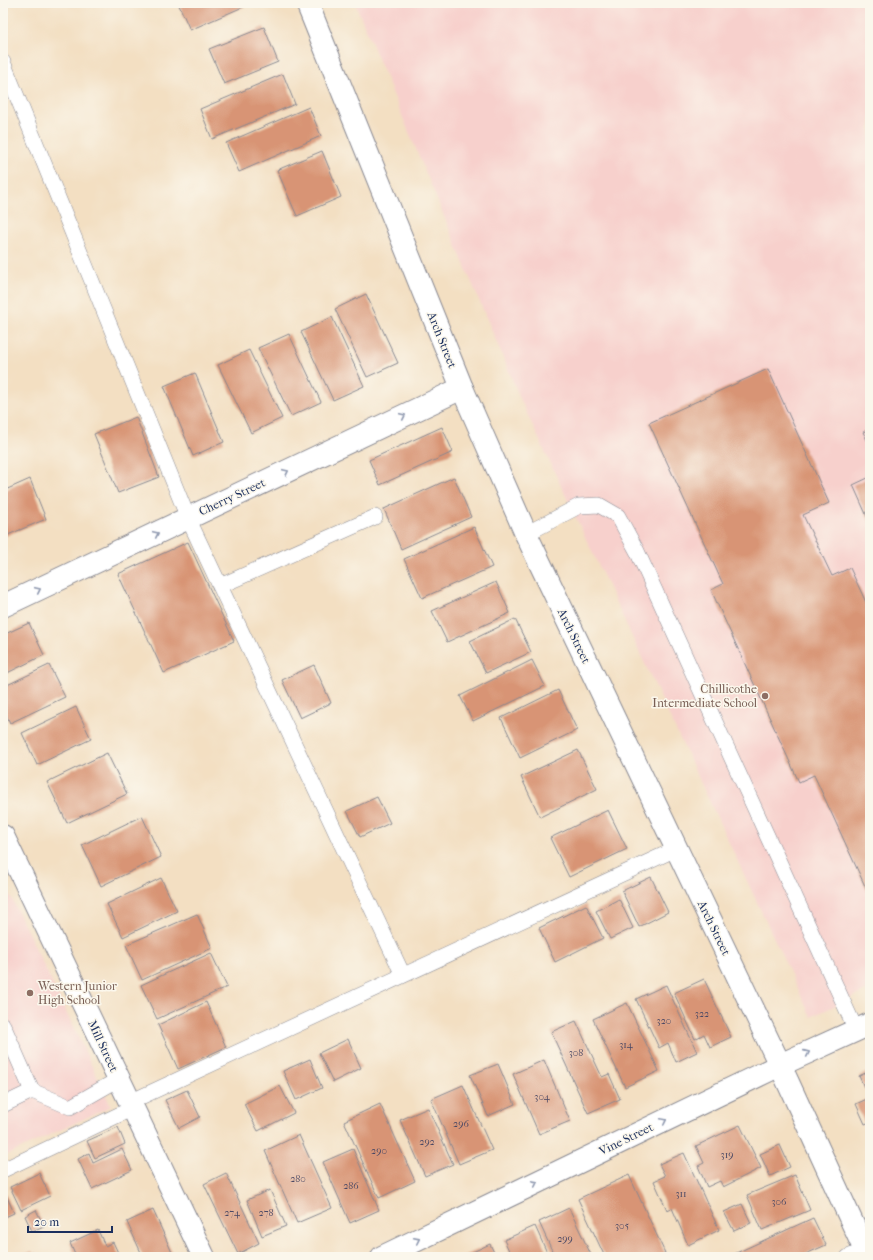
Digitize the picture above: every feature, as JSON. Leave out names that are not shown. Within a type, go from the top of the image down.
[{"type":"street","name":"Arch Street","points":[[306,3],[462,388],[526,534],[780,1065],[864,1255]]},
{"type":"street","name":"Cherry Street","points":[[3,606],[462,388]]},
{"type":"street","name":"Mill Street","points":[[3,836],[204,1257]]},
{"type":"street","name":"Vine Street","points":[[382,1257],[780,1065],[863,1027]]},
{"type":"lane","points":[[3,62],[188,518],[403,975]]},
{"type":"lane","points":[[526,534],[579,506],[599,505],[618,516],[637,551],[863,1027]]},
{"type":"lane","points":[[220,586],[375,517]]},
{"type":"lane","points":[[3,1170],[131,1105],[403,975],[676,849]]},
{"type":"lane","points":[[3,1025],[32,1091],[70,1107],[119,1079]]},
{"type":"lane","points":[[3,1105],[32,1091]]},
{"type":"shaded area","name":"Chillicothe Intermediate School","points":[[355,3],[870,3],[870,989],[811,1017],[522,403]]},
{"type":"shaded area","name":"Western Junior High School","points":[[3,880],[111,1106],[3,1157]]},
{"type":"building","points":[[178,3],[252,3],[190,30]]},
{"type":"building","points":[[264,27],[278,62],[224,84],[209,49]]},
{"type":"building","points":[[283,74],[295,104],[212,139],[200,109]]},
{"type":"building","points":[[309,107],[321,136],[239,172],[226,143]]},
{"type":"building","points":[[322,151],[341,197],[297,216],[277,170]]},
{"type":"building","points":[[366,294],[398,363],[367,377],[335,309]]},
{"type":"building","points":[[332,317],[364,386],[333,400],[301,332]]},
{"type":"building","points":[[289,334],[321,402],[291,416],[258,348]]},
{"type":"building","points":[[249,350],[282,418],[251,433],[218,365]]},
{"type":"building","points":[[768,369],[829,503],[803,515],[832,576],[850,568],[870,611],[870,897],[814,775],[799,782],[711,590],[723,584],[649,423]]},
{"type":"building","points":[[195,373],[224,442],[193,456],[164,386]]},
{"type":"building","points":[[136,417],[159,477],[118,493],[94,434]]},
{"type":"building","points":[[442,427],[453,452],[380,485],[369,460]]},
{"type":"building","points":[[870,429],[870,446],[863,432]]},
{"type":"building","points":[[454,477],[471,517],[401,549],[384,509]]},
{"type":"building","points":[[870,477],[870,523],[853,485]]},
{"type":"building","points":[[30,479],[46,519],[3,537],[3,491]]},
{"type":"building","points":[[474,527],[492,567],[422,598],[404,559]]},
{"type":"building","points":[[188,542],[234,641],[164,673],[118,574]]},
{"type":"building","points":[[496,582],[510,613],[447,642],[432,611]]},
{"type":"building","points":[[515,619],[531,652],[486,673],[470,641]]},
{"type":"building","points":[[29,623],[44,655],[3,675],[3,635]]},
{"type":"building","points":[[532,660],[545,686],[473,721],[460,696]]},
{"type":"building","points":[[49,665],[65,697],[10,723],[3,708],[3,687]]},
{"type":"building","points":[[314,665],[331,703],[300,718],[282,680]]},
{"type":"building","points":[[558,690],[577,730],[520,758],[501,718]]},
{"type":"building","points":[[76,707],[91,739],[37,765],[22,733]]},
{"type":"building","points":[[578,750],[597,789],[540,817],[521,777]]},
{"type":"building","points":[[107,753],[127,794],[67,823],[47,782]]},
{"type":"building","points":[[377,797],[390,823],[360,837],[347,811]]},
{"type":"building","points":[[608,810],[627,849],[569,877],[550,838]]},
{"type":"building","points":[[142,816],[161,857],[101,886],[82,845]]},
{"type":"building","points":[[651,877],[668,912],[639,927],[622,891]]},
{"type":"building","points":[[161,878],[177,911],[123,937],[107,904]]},
{"type":"building","points":[[619,899],[633,928],[610,939],[596,911]]},
{"type":"building","points":[[586,905],[603,938],[555,962],[539,928]]},
{"type":"building","points":[[197,914],[212,948],[142,980],[126,945]]},
{"type":"building","points":[[211,953],[227,987],[157,1019],[141,985]]},
{"type":"building","points":[[704,979],[731,1037],[710,1047],[704,1034],[695,1039],[674,993]]},
{"type":"building","points":[[666,985],[697,1052],[676,1062],[668,1043],[659,1048],[636,999]]},
{"type":"building","points":[[206,1002],[226,1047],[178,1069],[158,1025]]},
{"type":"building","points":[[627,1003],[659,1071],[625,1087],[593,1019]]},
{"type":"building","points":[[576,1021],[602,1077],[609,1074],[620,1099],[588,1113],[551,1032]]},
{"type":"building","points":[[348,1039],[361,1068],[333,1082],[319,1053]]},
{"type":"building","points":[[310,1059],[322,1088],[296,1100],[283,1071]]},
{"type":"building","points":[[544,1060],[570,1121],[539,1134],[513,1074]]},
{"type":"building","points":[[498,1064],[515,1104],[488,1116],[470,1075]]},
{"type":"building","points":[[870,1071],[870,1122],[865,1124],[856,1104],[869,1098],[859,1076]]},
{"type":"building","points":[[463,1085],[492,1150],[459,1164],[431,1099]]},
{"type":"building","points":[[280,1086],[294,1113],[258,1131],[244,1104]]},
{"type":"building","points":[[187,1090],[200,1117],[179,1128],[165,1100]]},
{"type":"building","points":[[380,1104],[415,1181],[379,1198],[344,1121]]},
{"type":"building","points":[[428,1108],[453,1164],[425,1176],[400,1120]]},
{"type":"building","points":[[740,1125],[761,1168],[723,1187],[720,1181],[707,1187],[698,1166],[704,1163],[696,1146]]},
{"type":"building","points":[[118,1127],[125,1144],[95,1158],[87,1141]]},
{"type":"building","points":[[299,1135],[332,1208],[297,1223],[265,1151]]},
{"type":"building","points":[[780,1145],[790,1167],[770,1176],[760,1154]]},
{"type":"building","points":[[122,1149],[132,1170],[92,1189],[78,1159],[89,1153],[93,1163]]},
{"type":"building","points":[[353,1149],[379,1210],[350,1223],[323,1162]]},
{"type":"building","points":[[684,1153],[719,1230],[688,1245],[672,1208],[667,1210],[654,1181],[665,1176],[659,1164]]},
{"type":"building","points":[[39,1173],[50,1196],[21,1210],[10,1187]]},
{"type":"building","points":[[226,1173],[259,1243],[238,1254],[204,1184]]},
{"type":"building","points":[[629,1175],[665,1253],[658,1257],[605,1257],[578,1199]]},
{"type":"building","points":[[795,1175],[810,1210],[762,1230],[747,1195]]},
{"type":"building","points":[[3,1188],[14,1213],[3,1218]]},
{"type":"building","points":[[270,1190],[286,1226],[262,1236],[247,1200]]},
{"type":"building","points":[[742,1204],[751,1223],[734,1231],[724,1212]]},
{"type":"building","points":[[569,1208],[592,1257],[555,1257],[539,1222]]},
{"type":"building","points":[[36,1210],[44,1226],[32,1231],[25,1216]]},
{"type":"building","points":[[153,1210],[174,1257],[143,1257],[127,1222]]},
{"type":"building","points":[[813,1218],[826,1245],[799,1257],[736,1257],[734,1254]]},
{"type":"building","points":[[535,1226],[549,1257],[512,1257],[504,1240]]},
{"type":"building","points":[[98,1230],[105,1246],[113,1242],[120,1257],[76,1257],[70,1243]]},
{"type":"building","points":[[490,1244],[496,1257],[462,1257]]},
{"type":"building","points":[[32,1251],[35,1257],[19,1257]]},
{"type":"place","name":"Chillicothe Intermediate School","points":[[765,696]]},
{"type":"place","name":"Western Junior High School","points":[[30,993]]}]
